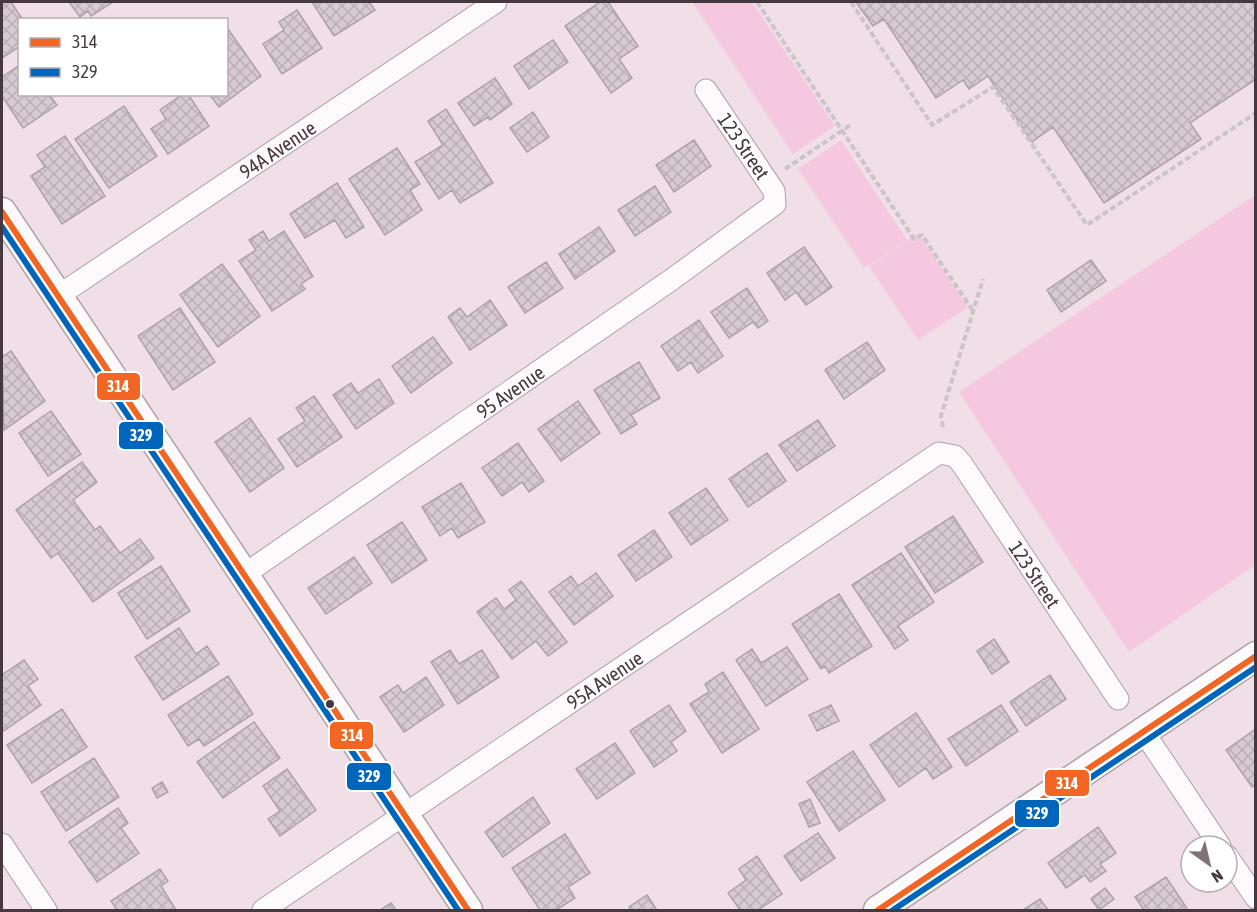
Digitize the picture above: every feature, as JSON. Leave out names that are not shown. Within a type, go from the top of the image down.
[{"type":"street","name":"94A Avenue","points":[[58,296],[496,2]]},
{"type":"street","name":"123 Street","points":[[706,90],[774,191],[775,204]]},
{"type":"street","name":"95 Avenue","points":[[245,574],[671,280],[775,204]]},
{"type":"street","points":[[2,212],[245,574],[403,816],[468,910]]},
{"type":"street","name":"123 Street","points":[[947,453],[955,456],[962,464],[1119,699]]},
{"type":"street","name":"95A Avenue","points":[[263,910],[930,457],[947,453]]},
{"type":"street","points":[[878,910],[1256,656]]},
{"type":"street","points":[[1143,731],[1212,834]]},
{"type":"street","points":[[2,844],[46,910]]},
{"type":"street","points":[[1239,873],[1256,898]]},
{"type":"path","points":[[757,2],[914,239],[922,235],[973,311]]},
{"type":"path","points":[[851,2],[933,125],[993,87],[1087,225],[1256,114]]},
{"type":"path","points":[[782,171],[852,124]]},
{"type":"path","points":[[943,427],[941,416],[983,279]]},
{"type":"shaded area","points":[[692,2],[752,2],[835,126],[793,154]]},
{"type":"shaded area","points":[[841,140],[907,240],[864,268],[798,169]]},
{"type":"shaded area","points":[[1255,195],[1255,565],[1129,652],[959,392]]},
{"type":"shaded area","points":[[918,233],[968,307],[918,340],[869,266]]},
{"type":"building","points":[[2,2],[11,2],[22,18],[18,18],[18,47],[2,58]]},
{"type":"building","points":[[69,2],[113,2],[91,16],[88,11],[80,17]]},
{"type":"building","points":[[312,2],[369,2],[375,10],[334,36]]},
{"type":"building","points":[[600,2],[608,2],[638,46],[619,59],[632,78],[611,93],[565,26]]},
{"type":"building","points":[[856,2],[1256,2],[1256,79],[1190,123],[1201,139],[1104,203],[1053,127],[1032,142],[988,76],[969,89],[963,80],[936,98],[884,19],[873,26]]},
{"type":"building","points":[[297,10],[322,48],[282,74],[263,44],[284,30],[279,22]]},
{"type":"building","points":[[228,29],[261,76],[219,107],[211,96],[228,96]]},
{"type":"building","points":[[553,40],[568,62],[529,89],[514,66]]},
{"type":"building","points":[[18,66],[18,96],[50,96],[57,105],[23,128],[2,96],[2,77]]},
{"type":"building","points":[[495,78],[512,104],[490,120],[488,117],[474,126],[458,103]]},
{"type":"building","points":[[180,96],[189,96],[209,126],[168,154],[151,129],[166,119],[160,110]]},
{"type":"building","points":[[124,106],[157,156],[109,188],[75,139]]},
{"type":"building","points":[[446,109],[493,183],[460,203],[452,190],[439,199],[415,162],[443,145],[428,121]]},
{"type":"building","points":[[533,112],[549,137],[527,152],[510,128]]},
{"type":"building","points":[[65,136],[105,196],[62,224],[31,176],[45,167],[37,155]]},
{"type":"building","points":[[694,140],[711,166],[674,192],[656,165]]},
{"type":"building","points":[[397,148],[420,184],[410,190],[422,210],[385,235],[349,179]]},
{"type":"building","points":[[337,183],[364,227],[346,238],[335,220],[305,238],[290,214]]},
{"type":"building","points":[[655,186],[671,212],[635,236],[618,210]]},
{"type":"building","points":[[599,227],[615,251],[575,279],[559,254]]},
{"type":"building","points":[[263,231],[269,241],[284,231],[313,276],[301,284],[305,289],[272,311],[239,261],[256,250],[249,240]]},
{"type":"building","points":[[804,247],[832,287],[806,305],[796,292],[785,300],[767,273]]},
{"type":"building","points":[[1091,260],[1106,281],[1061,312],[1047,290]]},
{"type":"building","points":[[546,262],[563,288],[525,313],[508,287]]},
{"type":"building","points":[[222,264],[260,316],[218,347],[180,295]]},
{"type":"building","points":[[747,288],[768,321],[758,328],[753,322],[729,338],[711,312]]},
{"type":"building","points":[[490,300],[507,325],[470,350],[448,317],[460,308],[467,317]]},
{"type":"building","points":[[180,308],[215,362],[173,390],[138,336]]},
{"type":"building","points":[[699,320],[723,356],[698,373],[691,362],[678,371],[661,346]]},
{"type":"building","points":[[433,337],[452,363],[411,393],[392,366]]},
{"type":"building","points":[[867,342],[885,370],[844,399],[825,370]]},
{"type":"building","points":[[11,351],[45,401],[4,430],[2,357]]},
{"type":"building","points":[[639,362],[660,398],[631,415],[637,424],[621,434],[594,390]]},
{"type":"building","points":[[379,379],[394,403],[356,429],[333,395],[351,383],[358,393]]},
{"type":"building","points":[[314,396],[342,437],[297,467],[278,439],[305,421],[296,408]]},
{"type":"building","points":[[578,401],[600,433],[561,461],[538,429]]},
{"type":"building","points":[[51,411],[81,454],[48,476],[19,433]]},
{"type":"building","points":[[250,418],[284,468],[250,492],[215,442]]},
{"type":"building","points":[[818,420],[835,446],[797,471],[779,445]]},
{"type":"building","points":[[518,443],[544,481],[529,492],[522,482],[502,496],[482,468]]},
{"type":"building","points":[[767,453],[786,481],[748,507],[729,479]]},
{"type":"building","points":[[82,462],[97,482],[73,500],[95,530],[100,526],[120,553],[140,539],[154,558],[93,602],[58,553],[51,558],[16,510]]},
{"type":"building","points":[[461,483],[485,522],[458,538],[452,528],[440,536],[422,507]]},
{"type":"building","points":[[706,488],[728,520],[691,545],[669,513]]},
{"type":"building","points":[[953,516],[983,562],[935,593],[905,547]]},
{"type":"building","points":[[402,522],[427,560],[392,583],[367,545]]},
{"type":"building","points":[[654,530],[672,557],[636,581],[618,555]]},
{"type":"building","points":[[901,553],[934,602],[898,626],[908,640],[895,649],[852,585]]},
{"type":"building","points":[[354,557],[372,583],[326,614],[308,588]]},
{"type":"building","points":[[161,566],[190,611],[147,639],[118,593]]},
{"type":"building","points":[[596,573],[613,596],[574,625],[549,592],[571,576],[578,586]]},
{"type":"building","points":[[521,581],[567,642],[548,656],[536,641],[512,659],[477,612],[496,598],[504,609],[516,600],[509,590]]},
{"type":"building","points":[[839,594],[872,646],[829,673],[825,666],[821,669],[792,624]]},
{"type":"building","points":[[179,628],[196,654],[207,646],[219,664],[163,700],[135,657]]},
{"type":"building","points":[[994,639],[1009,662],[992,674],[977,651]]},
{"type":"building","points":[[787,647],[808,679],[766,706],[736,660],[752,649],[761,663]]},
{"type":"building","points":[[450,650],[459,664],[482,650],[499,677],[458,704],[431,662]]},
{"type":"building","points":[[24,660],[38,679],[28,686],[41,705],[2,732],[2,675]]},
{"type":"building","points":[[723,672],[759,729],[722,753],[690,704],[709,692],[705,684]]},
{"type":"building","points":[[1050,675],[1066,699],[1026,726],[1010,702]]},
{"type":"building","points":[[228,676],[253,714],[204,746],[199,739],[188,746],[168,715]]},
{"type":"building","points":[[426,677],[444,705],[404,732],[380,697],[398,685],[403,693]]},
{"type":"building","points":[[669,705],[686,731],[671,742],[677,751],[654,767],[630,731]]},
{"type":"building","points":[[831,705],[839,721],[817,731],[809,715]]},
{"type":"building","points":[[1001,705],[1018,731],[966,766],[948,739]]},
{"type":"building","points":[[62,709],[87,747],[32,783],[7,745]]},
{"type":"building","points":[[916,713],[952,767],[933,779],[926,768],[899,787],[870,745]]},
{"type":"building","points":[[254,722],[280,758],[223,798],[197,762]]},
{"type":"building","points":[[1256,729],[1256,784],[1252,787],[1226,750]]},
{"type":"building","points":[[615,743],[635,773],[597,799],[576,769]]},
{"type":"building","points":[[853,751],[885,800],[839,831],[807,782]]},
{"type":"building","points":[[94,758],[119,797],[66,831],[41,792]]},
{"type":"building","points":[[287,769],[316,810],[280,836],[268,819],[280,811],[263,786]]},
{"type":"building","points":[[162,782],[168,792],[157,798],[152,788]]},
{"type":"building","points":[[533,797],[550,823],[503,857],[485,832]]},
{"type":"building","points":[[810,799],[820,823],[809,827],[799,804]]},
{"type":"building","points":[[118,808],[128,823],[121,828],[139,853],[97,882],[69,842]]},
{"type":"building","points":[[1098,827],[1116,853],[1100,864],[1106,871],[1090,882],[1085,875],[1066,888],[1048,863]]},
{"type":"building","points":[[818,833],[835,858],[801,881],[784,856]]},
{"type":"building","points":[[565,834],[590,873],[568,887],[575,898],[556,910],[540,910],[512,868]]},
{"type":"building","points":[[757,856],[782,894],[758,910],[740,910],[728,893],[746,880],[739,869]]},
{"type":"building","points":[[160,869],[168,881],[161,886],[176,910],[117,910],[111,901]]},
{"type":"building","points":[[1166,877],[1188,910],[1144,910],[1135,897]]},
{"type":"building","points":[[1105,888],[1114,899],[1099,910],[1091,899]]},
{"type":"building","points":[[647,895],[657,910],[631,910],[629,907]]},
{"type":"building","points":[[1040,899],[1048,910],[1023,910]]},
{"type":"building","points":[[391,903],[396,910],[380,910]]},
{"type":"transit line","name":"314","points":[[2,212],[468,910]]},
{"type":"transit line","name":"329","points":[[2,227],[458,910]]},
{"type":"transit line","name":"314","points":[[878,910],[1256,656]]},
{"type":"transit line","name":"329","points":[[893,910],[1256,667]]}]
